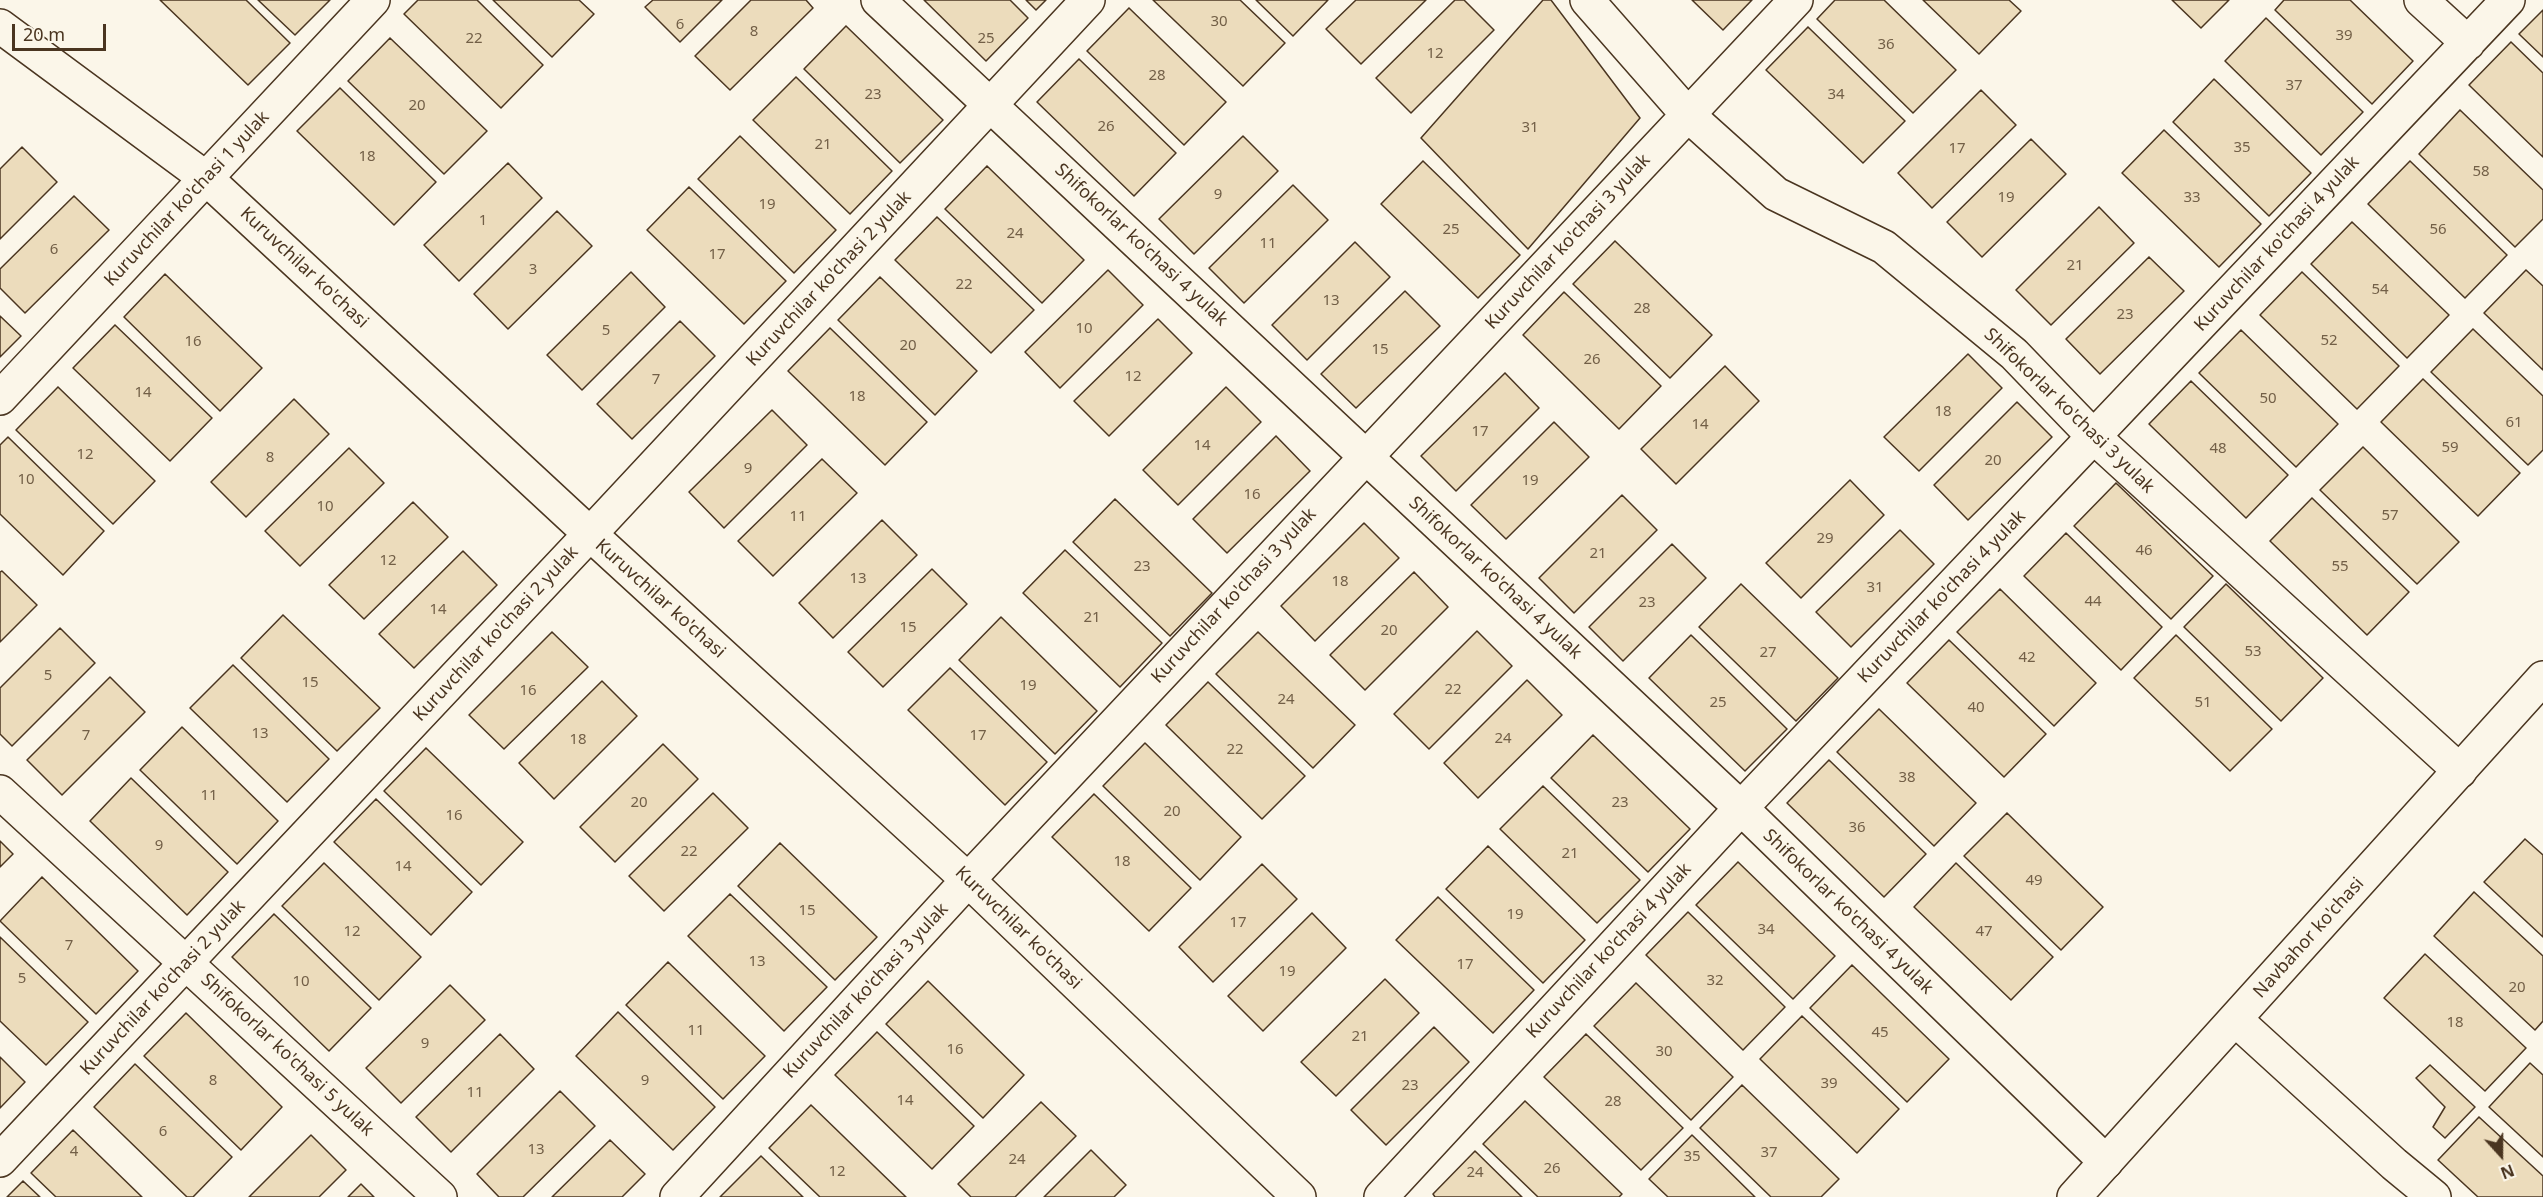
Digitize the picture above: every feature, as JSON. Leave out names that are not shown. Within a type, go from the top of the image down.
[{"type":"street","name":"Kuruvchilar ko'chasi 1 yulak","points":[[0,398],[373,0]]},
{"type":"street","name":"Shifokorlar ko'chasi 4 yulak","points":[[878,0],[1741,808],[2106,1162]]},
{"type":"street","name":"Kuruvchilar ko'chasi 2 yulak","points":[[0,1160],[590,534],[1088,0]]},
{"type":"street","name":"Shifokorlar ko'chasi 3 yulak","points":[[1587,0],[1688,115],[1776,194],[1884,248],[2014,354],[2094,437],[2460,771]]},
{"type":"street","name":"Kuruvchilar ko'chasi 3 yulak","points":[[677,1197],[968,880],[1796,0]]},
{"type":"street","points":[[2421,0],[2468,43]]},
{"type":"street","name":"Kuruvchilar ko'chasi 4 yulak","points":[[1381,1197],[1741,808],[2508,0]]},
{"type":"street","name":"Kuruvchilar ko'chasi","points":[[0,26],[207,179],[968,880],[1299,1197]]},
{"type":"street","name":"Navbahor ko'chasi","points":[[2074,1197],[2543,678]]},
{"type":"street","name":"Shifokorlar ko'chasi 5 yulak","points":[[0,792],[440,1197]]},
{"type":"street","points":[[2236,1020],[2394,1164],[2434,1197]]},
{"type":"building","points":[[160,0],[246,0],[290,43],[248,85]]},
{"type":"building","points":[[258,0],[330,0],[295,35]]},
{"type":"building","points":[[418,0],[477,0],[543,65],[501,108],[404,14]]},
{"type":"building","points":[[493,0],[579,0],[594,14],[552,57]]},
{"type":"building","points":[[653,0],[722,0],[680,42],[645,7]]},
{"type":"building","points":[[751,0],[806,0],[813,8],[730,90],[695,56]]},
{"type":"building","points":[[924,0],[1010,0],[1028,18],[986,61]]},
{"type":"building","points":[[1026,0],[1046,0],[1036,10]]},
{"type":"building","points":[[1153,0],[1240,0],[1285,43],[1243,86]]},
{"type":"building","points":[[1256,0],[1328,0],[1293,36]]},
{"type":"building","points":[[1356,0],[1426,0],[1361,64],[1326,29]]},
{"type":"building","points":[[1455,0],[1464,0],[1494,30],[1411,113],[1376,78]]},
{"type":"building","points":[[1543,0],[1551,0],[1640,118],[1528,249],[1421,138]]},
{"type":"building","points":[[1692,0],[1752,0],[1723,30]]},
{"type":"building","points":[[1835,0],[1884,0],[1956,70],[1913,113],[1817,19]]},
{"type":"building","points":[[1923,0],[2009,0],[2021,11],[1979,54]]},
{"type":"building","points":[[2172,0],[2229,0],[2201,28]]},
{"type":"building","points":[[2284,0],[2350,0],[2413,61],[2372,104],[2275,10]]},
{"type":"building","points":[[1129,8],[1226,102],[1184,145],[1087,51]]},
{"type":"building","points":[[2543,10],[2543,57],[2519,34]]},
{"type":"building","points":[[2266,18],[2363,112],[2321,155],[2225,61]]},
{"type":"building","points":[[846,26],[943,120],[900,163],[804,69]]},
{"type":"building","points":[[1808,27],[1905,121],[1863,163],[1766,70]]},
{"type":"building","points":[[390,38],[487,131],[444,174],[348,81]]},
{"type":"building","points":[[2511,42],[2543,73],[2543,157],[2469,85]]},
{"type":"building","points":[[1079,59],[1176,153],[1134,196],[1037,102]]},
{"type":"building","points":[[796,77],[892,171],[850,214],[753,120]]},
{"type":"building","points":[[2214,79],[2311,173],[2269,216],[2173,122]]},
{"type":"building","points":[[340,88],[436,182],[394,225],[297,131]]},
{"type":"building","points":[[1981,90],[2016,125],[1932,208],[1898,173]]},
{"type":"building","points":[[2460,110],[2543,190],[2543,219],[2515,247],[2419,154]]},
{"type":"building","points":[[2164,130],[2261,224],[2219,267],[2122,173]]},
{"type":"building","points":[[740,136],[836,230],[794,273],[698,179]]},
{"type":"building","points":[[1243,136],[1278,171],[1194,254],[1159,219]]},
{"type":"building","points":[[2031,139],[2066,174],[1982,257],[1947,222]]},
{"type":"building","points":[[22,147],[57,182],[0,239],[0,169]]},
{"type":"building","points":[[1423,161],[1520,255],[1478,298],[1381,204]]},
{"type":"building","points":[[2410,161],[2507,255],[2465,298],[2368,204]]},
{"type":"building","points":[[508,163],[542,198],[459,281],[424,245]]},
{"type":"building","points":[[987,166],[1084,260],[1042,303],[945,209]]},
{"type":"building","points":[[1293,185],[1328,220],[1244,303],[1209,268]]},
{"type":"building","points":[[689,187],[786,281],[744,324],[647,230]]},
{"type":"building","points":[[74,196],[109,230],[25,313],[0,288],[0,269]]},
{"type":"building","points":[[2099,207],[2134,243],[2051,325],[2016,290]]},
{"type":"building","points":[[557,211],[592,246],[508,329],[474,294]]},
{"type":"building","points":[[937,217],[1034,310],[991,353],[895,260]]},
{"type":"building","points":[[2352,222],[2449,315],[2407,358],[2311,264]]},
{"type":"building","points":[[1615,241],[1712,335],[1670,378],[1573,284]]},
{"type":"building","points":[[1355,242],[1390,277],[1307,360],[1272,325]]},
{"type":"building","points":[[2149,257],[2184,291],[2100,374],[2066,339]]},
{"type":"building","points":[[1108,270],[1143,305],[1060,388],[1025,352]]},
{"type":"building","points":[[2526,270],[2543,286],[2543,370],[2484,313]]},
{"type":"building","points":[[631,272],[665,307],[582,390],[547,355]]},
{"type":"building","points":[[2302,272],[2399,366],[2357,409],[2260,315]]},
{"type":"building","points":[[165,274],[262,368],[220,411],[124,317]]},
{"type":"building","points":[[880,277],[977,371],[935,415],[838,320]]},
{"type":"building","points":[[1405,291],[1440,326],[1356,408],[1321,374]]},
{"type":"building","points":[[1564,292],[1661,386],[1619,429],[1523,335]]},
{"type":"building","points":[[0,316],[21,336],[0,357]]},
{"type":"building","points":[[1158,319],[1192,353],[1109,436],[1074,401]]},
{"type":"building","points":[[680,321],[715,356],[632,439],[597,404]]},
{"type":"building","points":[[115,325],[212,418],[170,461],[73,368]]},
{"type":"building","points":[[830,328],[927,422],[885,465],[788,371]]},
{"type":"building","points":[[2473,329],[2543,396],[2543,450],[2528,465],[2431,372]]},
{"type":"building","points":[[2241,330],[2338,424],[2296,467],[2199,373]]},
{"type":"building","points":[[1968,354],[2002,388],[1919,471],[1884,437]]},
{"type":"building","points":[[1725,366],[1759,401],[1676,484],[1641,449]]},
{"type":"building","points":[[1505,373],[1539,408],[1456,491],[1421,456]]},
{"type":"building","points":[[2423,379],[2520,473],[2478,516],[2381,422]]},
{"type":"building","points":[[2191,381],[2288,475],[2246,518],[2149,424]]},
{"type":"building","points":[[58,387],[155,481],[113,524],[16,430]]},
{"type":"building","points":[[1226,387],[1261,422],[1178,505],[1143,470]]},
{"type":"building","points":[[294,399],[329,434],[246,517],[211,482]]},
{"type":"building","points":[[2017,402],[2052,437],[1968,520],[1934,485]]},
{"type":"building","points":[[772,410],[807,445],[724,528],[689,492]]},
{"type":"building","points":[[1554,422],[1589,457],[1506,539],[1471,505]]},
{"type":"building","points":[[1276,436],[1310,471],[1227,553],[1193,519]]},
{"type":"building","points":[[8,437],[104,531],[63,575],[0,514],[0,445]]},
{"type":"building","points":[[2363,447],[2459,542],[2417,584],[2320,490]]},
{"type":"building","points":[[349,448],[384,483],[300,566],[265,531]]},
{"type":"building","points":[[822,459],[857,493],[773,576],[738,541]]},
{"type":"building","points":[[1850,480],[1884,515],[1801,598],[1766,563]]},
{"type":"building","points":[[2116,483],[2213,576],[2171,619],[2074,526]]},
{"type":"building","points":[[1622,495],[1657,530],[1574,613],[1539,578]]},
{"type":"building","points":[[2312,498],[2409,592],[2367,635],[2270,541]]},
{"type":"building","points":[[1115,499],[1212,593],[1170,636],[1073,542]]},
{"type":"building","points":[[413,502],[448,537],[364,619],[329,585]]},
{"type":"building","points":[[882,520],[917,555],[833,638],[799,603]]},
{"type":"building","points":[[1364,523],[1399,558],[1315,641],[1281,606]]},
{"type":"building","points":[[1900,530],[1934,564],[1851,647],[1816,612]]},
{"type":"building","points":[[2066,533],[2162,627],[2121,670],[2024,576]]},
{"type":"building","points":[[1672,544],[1706,578],[1623,661],[1589,627]]},
{"type":"building","points":[[1065,550],[1162,643],[1120,687],[1023,593]]},
{"type":"building","points":[[463,551],[497,585],[414,668],[379,634]]},
{"type":"building","points":[[932,569],[967,604],[883,687],[848,652]]},
{"type":"building","points":[[2,571],[37,605],[0,642],[0,572]]},
{"type":"building","points":[[1414,572],[1448,607],[1365,690],[1330,655]]},
{"type":"building","points":[[1741,584],[1838,678],[1796,721],[1699,627]]},
{"type":"building","points":[[2226,584],[2323,678],[2281,721],[2184,627]]},
{"type":"building","points":[[2000,589],[2096,683],[2054,726],[1957,632]]},
{"type":"building","points":[[283,615],[380,708],[337,751],[241,658]]},
{"type":"building","points":[[1001,617],[1097,711],[1055,754],[959,660]]},
{"type":"building","points":[[60,628],[95,663],[12,746],[0,734],[0,688]]},
{"type":"building","points":[[1477,631],[1512,666],[1429,749],[1394,714]]},
{"type":"building","points":[[552,632],[588,667],[504,749],[469,715]]},
{"type":"building","points":[[1258,632],[1355,725],[1313,768],[1216,674]]},
{"type":"building","points":[[1691,635],[1787,729],[1745,771],[1649,678]]},
{"type":"building","points":[[2176,635],[2272,729],[2230,771],[2134,678]]},
{"type":"building","points":[[1949,640],[2046,734],[2004,777],[1907,683]]},
{"type":"building","points":[[233,665],[329,759],[287,802],[190,708]]},
{"type":"building","points":[[950,668],[1047,762],[1005,805],[908,710]]},
{"type":"building","points":[[110,677],[145,712],[62,795],[27,760]]},
{"type":"building","points":[[1527,680],[1562,715],[1478,798],[1444,763]]},
{"type":"building","points":[[602,681],[637,716],[554,799],[519,763]]},
{"type":"building","points":[[1208,682],[1305,776],[1262,819],[1166,725]]},
{"type":"building","points":[[1879,709],[1976,803],[1934,846],[1837,752]]},
{"type":"building","points":[[182,727],[278,821],[237,864],[140,770]]},
{"type":"building","points":[[1593,735],[1690,829],[1648,872],[1551,778]]},
{"type":"building","points":[[1145,743],[1241,837],[1200,880],[1103,786]]},
{"type":"building","points":[[663,744],[698,779],[615,862],[580,827]]},
{"type":"building","points":[[426,748],[523,842],[481,885],[384,791]]},
{"type":"building","points":[[1829,760],[1926,854],[1884,897],[1787,803]]},
{"type":"building","points":[[131,778],[228,872],[187,915],[90,821]]},
{"type":"building","points":[[1543,786],[1640,880],[1597,923],[1500,829]]},
{"type":"building","points":[[713,793],[748,828],[664,911],[629,876]]},
{"type":"building","points":[[1094,794],[1191,888],[1149,931],[1052,837]]},
{"type":"building","points":[[376,799],[472,892],[431,935],[334,842]]},
{"type":"building","points":[[2007,813],[2103,907],[2061,950],[1964,856]]},
{"type":"building","points":[[2525,839],[2543,855],[2543,937],[2484,882]]},
{"type":"building","points":[[0,841],[13,854],[0,867]]},
{"type":"building","points":[[780,843],[877,937],[835,980],[738,886]]},
{"type":"building","points":[[1488,846],[1585,940],[1543,983],[1446,889]]},
{"type":"building","points":[[1738,862],[1835,956],[1793,999],[1696,905]]},
{"type":"building","points":[[324,863],[421,957],[379,1000],[282,906]]},
{"type":"building","points":[[1956,863],[2053,957],[2011,1000],[1914,907]]},
{"type":"building","points":[[1262,864],[1297,899],[1213,982],[1179,947]]},
{"type":"building","points":[[42,877],[138,971],[96,1014],[0,921]]},
{"type":"building","points":[[2474,892],[2543,956],[2543,1021],[2535,1030],[2434,936]]},
{"type":"building","points":[[730,894],[827,987],[784,1031],[688,936]]},
{"type":"building","points":[[1438,897],[1534,990],[1493,1033],[1396,940]]},
{"type":"building","points":[[1688,912],[1785,1007],[1743,1050],[1646,955]]},
{"type":"building","points":[[1312,913],[1346,948],[1263,1031],[1228,996]]},
{"type":"building","points":[[274,914],[371,1008],[329,1051],[232,957]]},
{"type":"building","points":[[0,937],[88,1022],[46,1065],[0,1021]]},
{"type":"building","points":[[2425,954],[2526,1048],[2485,1091],[2384,998]]},
{"type":"building","points":[[668,962],[765,1056],[723,1099],[626,1005]]},
{"type":"building","points":[[1852,965],[1949,1059],[1907,1102],[1810,1008]]},
{"type":"building","points":[[1385,979],[1419,1013],[1336,1096],[1301,1062]]},
{"type":"building","points":[[928,981],[1024,1075],[983,1118],[886,1024]]},
{"type":"building","points":[[1636,983],[1733,1077],[1691,1120],[1594,1026]]},
{"type":"building","points":[[450,985],[485,1020],[401,1103],[366,1068]]},
{"type":"building","points":[[618,1012],[715,1107],[673,1150],[576,1056]]},
{"type":"building","points":[[186,1013],[282,1107],[241,1150],[144,1056]]},
{"type":"building","points":[[1802,1016],[1899,1109],[1857,1153],[1760,1059]]},
{"type":"building","points":[[1434,1027],[1469,1062],[1386,1145],[1351,1110]]},
{"type":"building","points":[[877,1032],[974,1126],[932,1169],[835,1075]]},
{"type":"building","points":[[500,1034],[534,1069],[451,1152],[416,1117]]},
{"type":"building","points":[[1586,1034],[1683,1128],[1641,1170],[1544,1077]]},
{"type":"building","points":[[0,1057],[25,1082],[0,1108]]},
{"type":"building","points":[[2530,1063],[2543,1075],[2543,1157],[2489,1107]]},
{"type":"building","points":[[135,1064],[232,1157],[193,1197],[187,1197],[94,1107]]},
{"type":"building","points":[[2430,1065],[2475,1107],[2445,1138],[2433,1127],[2445,1107],[2416,1078]]},
{"type":"building","points":[[1742,1085],[1839,1179],[1821,1197],[1771,1197],[1700,1128]]},
{"type":"building","points":[[560,1091],[595,1126],[523,1197],[499,1197],[477,1174]]},
{"type":"building","points":[[1525,1101],[1622,1194],[1619,1197],[1538,1197],[1483,1144]]},
{"type":"building","points":[[1041,1102],[1076,1136],[1015,1197],[971,1197],[958,1184]]},
{"type":"building","points":[[811,1105],[906,1197],[820,1197],[769,1148]]},
{"type":"building","points":[[2479,1117],[2543,1176],[2543,1197],[2478,1197],[2438,1160]]},
{"type":"building","points":[[73,1130],[142,1197],[56,1197],[31,1173]]},
{"type":"building","points":[[311,1135],[346,1170],[319,1197],[249,1197]]},
{"type":"building","points":[[1692,1135],[1755,1197],[1668,1197],[1649,1179]]},
{"type":"building","points":[[610,1140],[645,1174],[622,1197],[552,1197]]},
{"type":"building","points":[[1091,1150],[1126,1185],[1114,1197],[1044,1197]]},
{"type":"building","points":[[1475,1151],[1522,1197],[1435,1197],[1433,1194]]},
{"type":"building","points":[[761,1156],[803,1197],[720,1197]]},
{"type":"building","points":[[23,1181],[40,1197],[7,1197]]},
{"type":"building","points":[[361,1184],[374,1197],[348,1197]]}]
